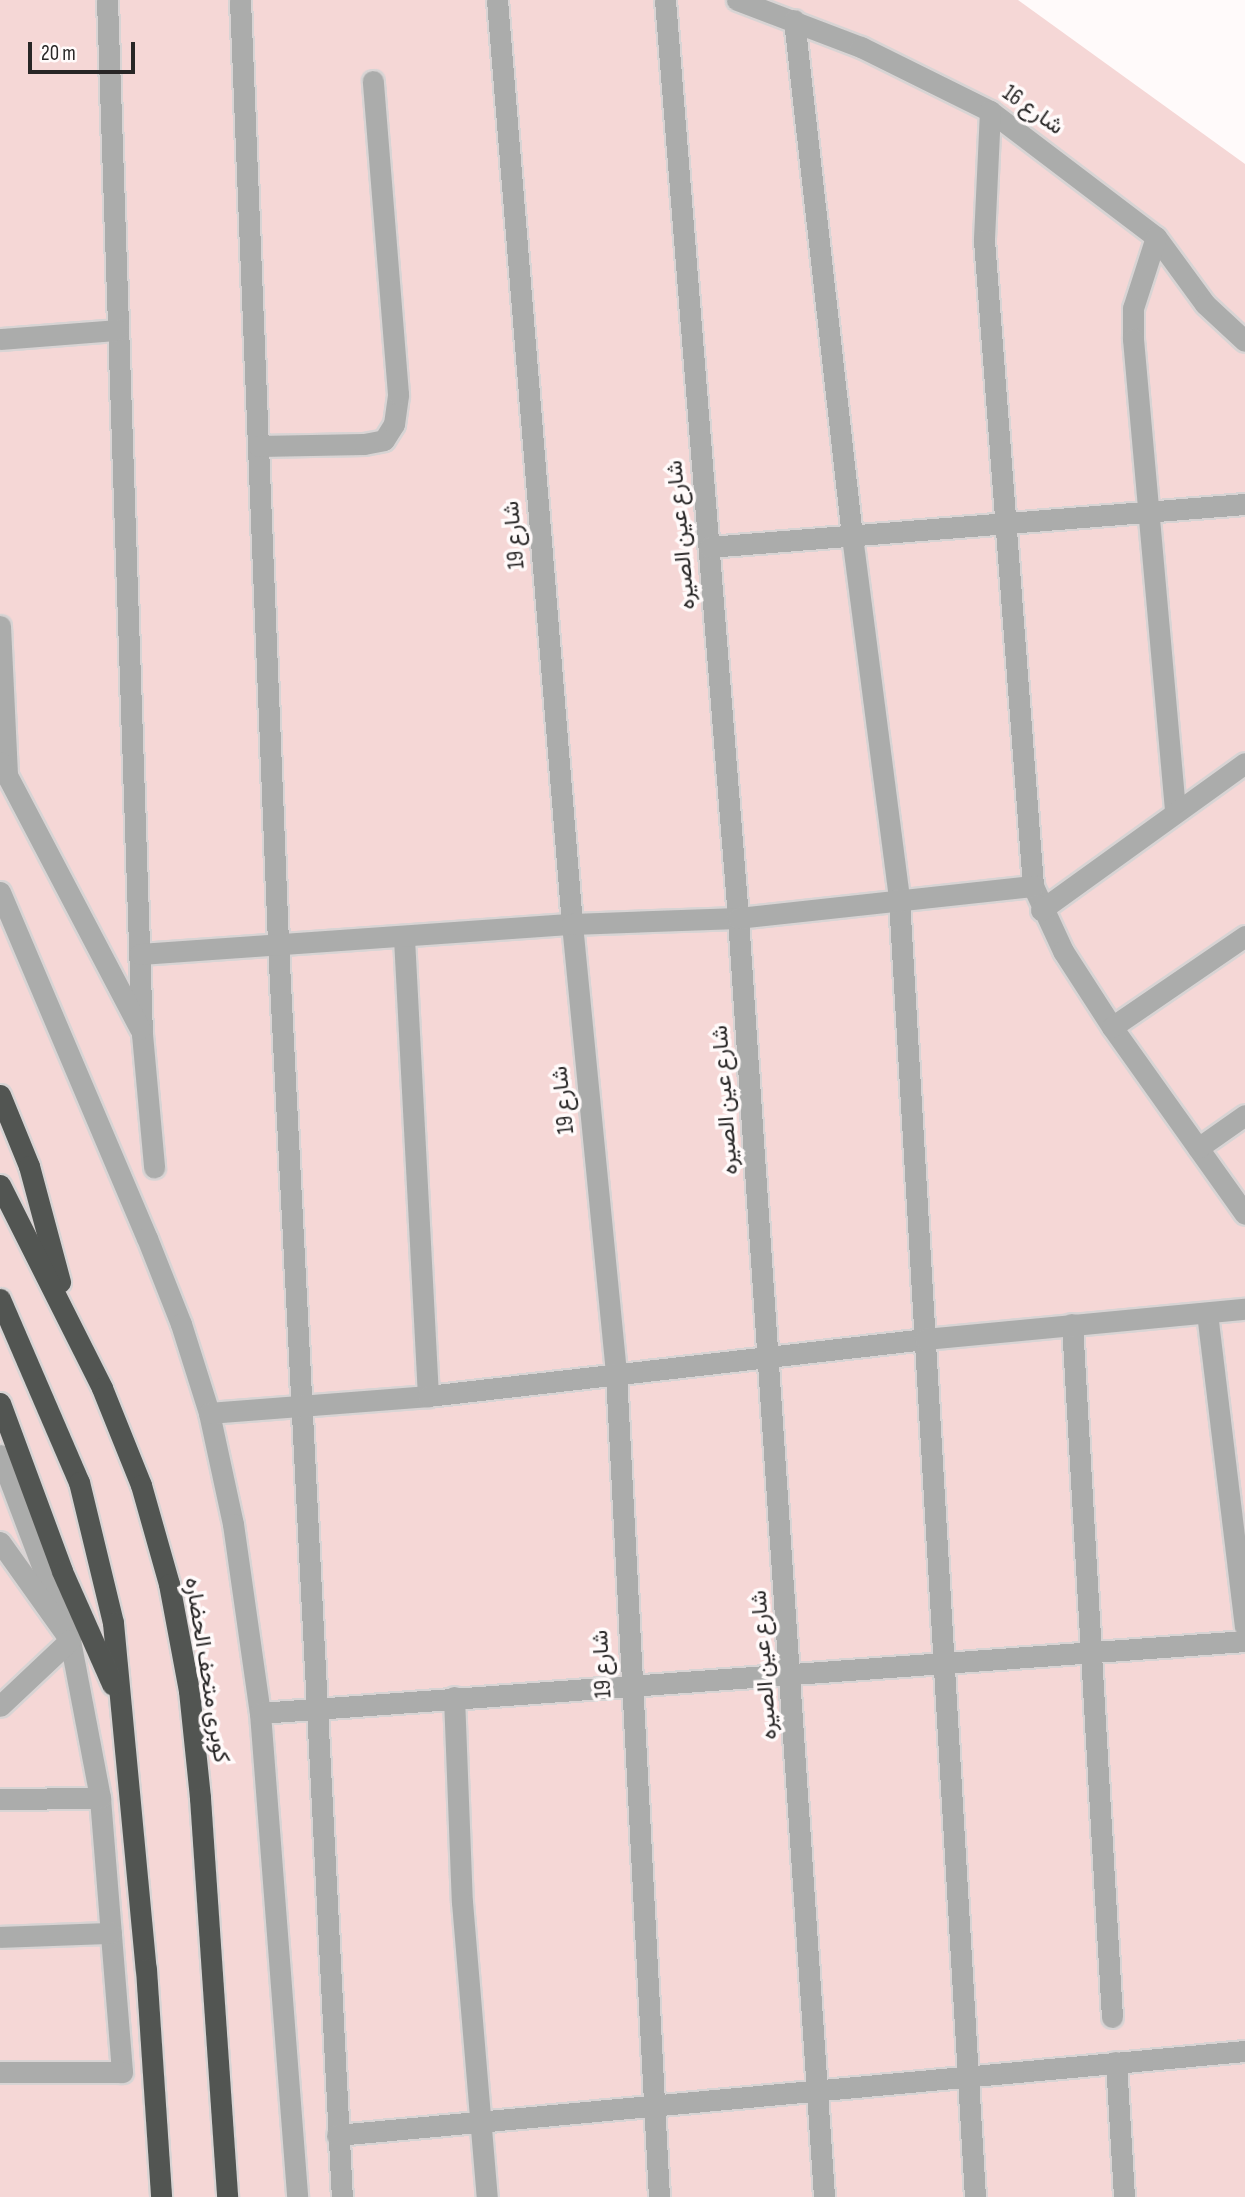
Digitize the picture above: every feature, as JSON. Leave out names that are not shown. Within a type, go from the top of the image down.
[{"type":"highway","points":[[0,1095],[29,1166],[65,1308]]},
{"type":"highway","name":"كوبرى متحف الحضاره","points":[[0,1185],[65,1308],[141,1485],[169,1584],[189,1691],[227,2197]]},
{"type":"highway","points":[[0,1299],[79,1482],[108,1599],[122,1707],[146,1969],[160,2197]]},
{"type":"highway","points":[[0,1403],[62,1571],[122,1707]]},
{"type":"street","points":[[107,0],[142,1034],[154,1167]]},
{"type":"street","points":[[240,0],[278,944],[342,2197]]},
{"type":"street","name":"شارع 19","points":[[497,0],[572,924],[616,1374],[629,1684],[659,2197]]},
{"type":"street","name":"شارع عين الصيره","points":[[665,0],[738,918],[791,1673],[815,2091],[824,2197]]},
{"type":"street","name":"شارع 16","points":[[737,0],[861,47],[990,111],[1156,237],[1199,297],[1245,341]]},
{"type":"street","points":[[794,20],[852,536],[899,899],[925,1339],[940,1662],[975,2197]]},
{"type":"street","points":[[260,446],[364,444],[384,440],[394,424],[398,394],[373,81]]},
{"type":"street","points":[[990,111],[984,240],[1003,524],[1034,886],[1041,909],[1112,1027],[1245,1214]]},
{"type":"street","points":[[1156,237],[1133,308],[1175,809]]},
{"type":"street","points":[[0,339],[118,330]]},
{"type":"street","points":[[709,547],[1245,504]]},
{"type":"street","points":[[0,626],[3,769],[142,1034]]},
{"type":"street","points":[[1041,909],[1175,809],[1245,763]]},
{"type":"street","points":[[140,954],[404,938],[572,924],[738,918],[1034,886]]},
{"type":"street","points":[[0,892],[167,1287],[209,1413],[235,1538],[260,1713],[297,2197]]},
{"type":"street","points":[[1112,1027],[1245,936]]},
{"type":"street","points":[[404,938],[428,1396]]},
{"type":"street","points":[[1198,1148],[1245,1115]]},
{"type":"street","points":[[209,1413],[428,1396],[925,1339],[1245,1310]]},
{"type":"street","points":[[1207,1313],[1245,1627]]},
{"type":"street","points":[[1072,1324],[1088,1652],[1112,2017]]},
{"type":"street","points":[[0,1455],[70,1640],[100,1798],[122,2072],[0,2073]]},
{"type":"street","points":[[0,1542],[70,1640]]},
{"type":"street","points":[[0,1706],[70,1640]]},
{"type":"street","points":[[260,1713],[1245,1641]]},
{"type":"street","points":[[454,1697],[462,1902],[487,2197]]},
{"type":"street","points":[[0,1799],[100,1798]]},
{"type":"street","points":[[0,1937],[111,1933]]},
{"type":"street","points":[[337,2135],[1245,2051]]},
{"type":"street","points":[[1116,2062],[1124,2197]]},
{"type":"shaded area","points":[[0,0],[1018,0],[1245,164],[1245,2197],[0,2197]]}]
